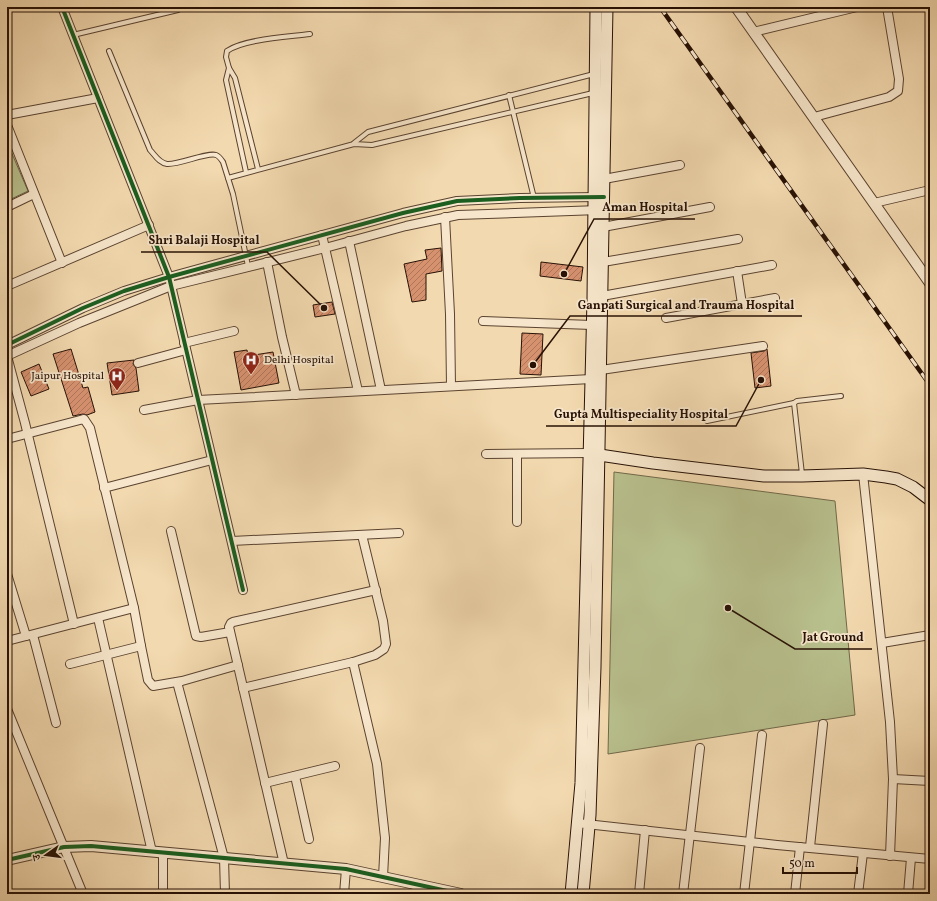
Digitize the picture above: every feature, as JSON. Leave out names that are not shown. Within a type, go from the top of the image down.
[{"type":"main road","points":[[594,454],[591,379],[592,325],[599,210],[600,92],[596,7]]},
{"type":"main road","points":[[600,73],[607,7]]},
{"type":"main road","points":[[599,197],[604,179],[600,92]]},
{"type":"main road","points":[[583,894],[589,824],[591,581],[594,454],[601,370],[603,227],[599,210]]},
{"type":"main road","points":[[594,454],[653,463],[764,476],[863,474],[897,479],[913,487],[930,500]]},
{"type":"main road","points":[[571,894],[581,783],[591,581]]},
{"type":"street","points":[[62,7],[169,277],[243,590]]},
{"type":"street","points":[[736,7],[930,282]]},
{"type":"street","points":[[753,32],[857,7]]},
{"type":"street","points":[[814,117],[889,97],[898,91],[899,79],[887,7]]},
{"type":"street","points":[[7,115],[98,98]]},
{"type":"street","points":[[7,124],[62,262]]},
{"type":"street","points":[[604,179],[680,166]]},
{"type":"street","points":[[874,203],[930,190]]},
{"type":"street","points":[[7,207],[34,194]]},
{"type":"street","points":[[7,345],[82,308],[124,291],[169,277],[403,213],[457,201],[599,197]]},
{"type":"street","points":[[603,227],[710,207]]},
{"type":"street","points":[[74,624],[7,356],[79,323],[171,286],[325,248],[406,226],[458,215],[599,210]]},
{"type":"street","points":[[445,218],[450,314],[451,386]]},
{"type":"street","points":[[7,286],[149,226]]},
{"type":"street","points":[[322,235],[358,391]]},
{"type":"street","points":[[603,262],[738,239]]},
{"type":"street","points":[[349,241],[381,390]]},
{"type":"street","points":[[267,262],[282,337],[296,395]]},
{"type":"street","points":[[602,296],[772,265]]},
{"type":"street","points":[[737,271],[742,304]]},
{"type":"street","points":[[666,318],[775,298]]},
{"type":"street","points":[[482,321],[592,325]]},
{"type":"street","points":[[138,363],[234,331]]},
{"type":"street","points":[[601,370],[764,346]]},
{"type":"street","points":[[144,410],[198,400],[591,379]]},
{"type":"street","points":[[7,439],[84,419],[90,428],[134,608],[148,680],[152,686],[177,682],[238,666]]},
{"type":"street","points":[[486,454],[594,454]]},
{"type":"street","points":[[517,454],[517,522]]},
{"type":"street","points":[[104,488],[212,460]]},
{"type":"street","points":[[863,474],[890,722],[893,779],[890,856]]},
{"type":"street","points":[[170,531],[196,636],[201,637],[230,632]]},
{"type":"street","points":[[232,541],[399,533]]},
{"type":"street","points":[[243,688],[353,662],[375,655],[384,649],[386,644],[383,621],[362,535]]},
{"type":"street","points":[[7,574],[29,636],[56,723]]},
{"type":"street","points":[[284,864],[229,627],[231,623],[234,622],[376,590]]},
{"type":"street","points":[[7,641],[134,608]]},
{"type":"street","points":[[98,618],[152,852]]},
{"type":"street","points":[[882,643],[930,635]]},
{"type":"street","points":[[70,664],[141,646]]},
{"type":"street","points":[[353,662],[378,770],[385,838],[384,877]]},
{"type":"street","points":[[177,682],[224,858],[226,894]]},
{"type":"street","points":[[7,709],[83,894]]},
{"type":"street","points":[[810,847],[823,724]]},
{"type":"street","points":[[744,894],[762,735]]},
{"type":"street","points":[[683,894],[700,748]]},
{"type":"street","points":[[265,783],[335,766]]},
{"type":"street","points":[[296,776],[309,839]]},
{"type":"street","points":[[893,779],[930,781]]},
{"type":"street","points":[[578,823],[750,842],[930,859]]},
{"type":"street","points":[[639,894],[645,830]]},
{"type":"street","points":[[7,860],[64,847],[91,846],[346,869],[384,877],[417,889],[461,894]]},
{"type":"street","points":[[795,894],[800,847]]},
{"type":"street","points":[[163,853],[164,894]]},
{"type":"street","points":[[858,894],[862,853]]},
{"type":"street","points":[[908,894],[911,858]]},
{"type":"street","points":[[344,894],[346,869]]},
{"type":"lane","points":[[73,35],[178,10]]},
{"type":"lane","points":[[258,169],[235,78],[229,68],[226,57],[227,51],[246,42],[310,34]]},
{"type":"lane","points":[[109,51],[150,150],[158,160],[166,164],[189,161],[210,155],[220,157],[233,194],[248,266]]},
{"type":"lane","points":[[229,68],[226,80],[246,172]]},
{"type":"lane","points":[[354,144],[368,132],[508,95],[600,73]]},
{"type":"lane","points":[[228,178],[354,144],[372,144],[600,92]]},
{"type":"lane","points":[[508,95],[534,198]]},
{"type":"lane","points":[[706,421],[794,404],[797,401],[841,396]]},
{"type":"lane","points":[[794,404],[802,476]]},
{"type":"green space","points":[[7,142],[28,191],[7,201]]},
{"type":"green space","points":[[614,472],[835,501],[855,715],[608,754]]},
{"type":"building","points":[[441,248],[442,271],[426,274],[426,300],[412,302],[404,264],[427,259],[425,250]]},
{"type":"building","points":[[541,262],[583,267],[581,281],[540,276]]},
{"type":"building","points":[[332,302],[335,314],[315,317],[313,305]]},
{"type":"building","points":[[522,333],[543,334],[541,375],[520,374]]},
{"type":"building","points":[[71,349],[83,388],[88,387],[95,412],[87,415],[83,414],[73,416],[53,354]]},
{"type":"building","points":[[767,349],[771,386],[755,388],[751,353],[764,351]]},
{"type":"building","points":[[247,350],[248,356],[273,352],[279,383],[241,390],[234,352]]},
{"type":"building","points":[[134,360],[133,364],[136,368],[139,391],[112,395],[107,363]]},
{"type":"building","points":[[39,364],[49,389],[31,396],[21,372]]},
{"type":"railway","points":[[660,7],[930,385]]},
{"type":"cycle path","points":[[62,7],[169,277],[243,590]]},
{"type":"cycle path","points":[[7,345],[83,308],[124,291],[169,277],[403,213],[457,201],[520,198],[604,197]]},
{"type":"cycle path","points":[[7,860],[64,847],[91,846],[346,869],[461,894]]},
{"type":"place","name":"Aman Hospital","points":[[564,274]]},
{"type":"place","name":"Shri Balaji Hospital","points":[[324,308]]},
{"type":"place","name":"Ganpati Surgical and Trauma Hospital","points":[[533,365]]},
{"type":"place","name":"Delhi Hospital","points":[[251,375]]},
{"type":"place","name":"Gupta Multispeciality Hospital","points":[[761,380]]},
{"type":"place","name":"Jaipur Hospital","points":[[117,391]]},
{"type":"place","name":"Jat Ground","points":[[728,608]]}]
